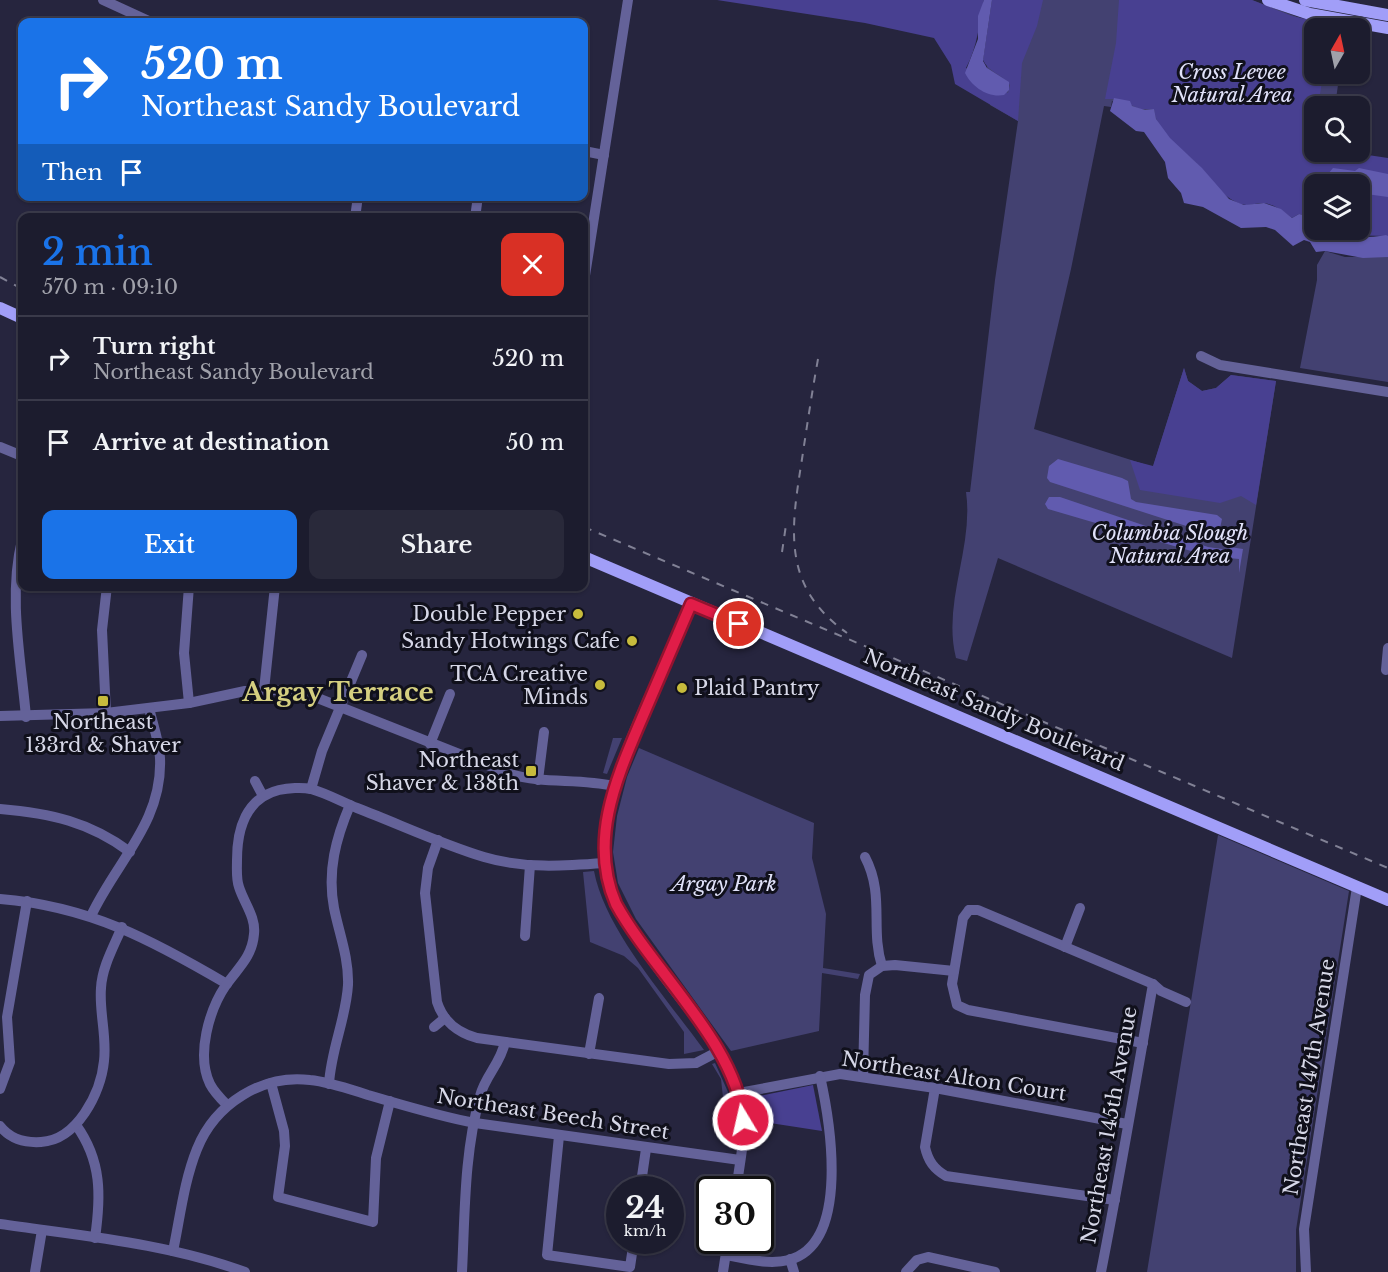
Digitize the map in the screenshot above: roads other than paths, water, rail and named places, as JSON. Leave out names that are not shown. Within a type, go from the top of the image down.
[{"type":"main road","points":[[1268,0],[1296,10],[1346,10],[1388,15]]},
{"type":"main road","points":[[1305,0],[1346,10],[1388,27]]},
{"type":"main road","points":[[0,308],[18,316]]},
{"type":"main road","name":"Northeast Sandy Boulevard","points":[[588,559],[1388,900]]},
{"type":"street","points":[[103,0],[142,18]]},
{"type":"street","points":[[588,257],[628,0]]},
{"type":"street","points":[[588,153],[604,155]]},
{"type":"street","points":[[1201,356],[1220,365],[1388,392]]},
{"type":"street","points":[[0,447],[18,454]]},
{"type":"street","points":[[18,563],[16,601],[26,717]]},
{"type":"street","points":[[106,591],[102,630],[106,713]]},
{"type":"street","points":[[189,591],[184,653],[189,703]]},
{"type":"street","points":[[264,690],[274,591]]},
{"type":"street","points":[[691,604],[614,786],[606,823],[605,863],[610,888],[624,919],[719,1051],[740,1093],[744,1128],[738,1176]]},
{"type":"street","points":[[1386,670],[1388,648]]},
{"type":"street","points":[[311,789],[322,751],[362,655]]},
{"type":"street","points":[[0,716],[106,713],[189,703],[264,690],[300,693],[501,771],[538,780],[583,781],[614,786]]},
{"type":"street","points":[[430,744],[450,694]]},
{"type":"street","points":[[91,916],[109,880],[130,852],[148,821],[159,782],[160,756],[149,708]]},
{"type":"street","points":[[538,780],[544,732]]},
{"type":"street","points":[[255,781],[263,795]]},
{"type":"street","points":[[173,1251],[198,1147],[215,1117],[227,1105],[210,1083],[205,1054],[211,1018],[226,984],[246,962],[253,939],[251,915],[238,886],[237,842],[244,819],[253,804],[263,795],[282,789],[311,789],[486,857],[530,865],[605,863]]},
{"type":"street","points":[[329,1084],[332,1057],[345,1009],[348,985],[344,949],[333,904],[332,872],[338,835],[350,805]]},
{"type":"street","points":[[0,809],[75,822],[99,831],[130,852]]},
{"type":"street","points":[[438,840],[428,868],[425,893],[437,1002],[445,1018],[468,1036],[648,1062],[687,1064],[706,1060],[719,1051]]},
{"type":"street","points":[[865,857],[876,888],[877,935],[882,966]]},
{"type":"street","points":[[525,936],[530,865]]},
{"type":"street","name":"Northeast 147th Avenue","points":[[1306,1272],[1304,1229],[1357,887]]},
{"type":"street","points":[[0,899],[27,901],[91,916],[122,927],[167,949],[226,984]]},
{"type":"street","points":[[0,1089],[10,1062],[5,1000],[27,901]]},
{"type":"street","points":[[1143,1043],[968,1010],[957,1005],[954,1000],[954,971],[967,905],[1153,984],[1161,991],[1186,1002]]},
{"type":"street","points":[[1065,947],[1080,908]]},
{"type":"street","points":[[0,1126],[16,1139],[42,1142],[54,1140],[76,1125],[98,1087],[104,1062],[101,986],[122,927]]},
{"type":"street","points":[[862,1076],[866,984],[869,975],[882,966],[954,971]]},
{"type":"street","name":"Northeast 145th Avenue","points":[[1101,1272],[1127,1124],[1140,1072],[1153,984]]},
{"type":"street","points":[[590,1054],[599,998]]},
{"type":"street","points":[[434,1027],[445,1018]]},
{"type":"street","points":[[462,1272],[462,1209],[475,1123],[483,1086],[501,1058],[506,1042]]},
{"type":"street","points":[[723,1272],[726,1255],[761,1261],[790,1259],[812,1245],[822,1232],[828,1215],[830,1119],[820,1076]]},
{"type":"street","name":"Northeast Alton Court","points":[[740,1093],[820,1076],[862,1076],[1127,1124]]},
{"type":"street","name":"Northeast Beech Street","points":[[227,1105],[271,1083],[296,1079],[329,1084],[475,1123],[646,1149],[740,1160]]},
{"type":"street","points":[[271,1083],[285,1138],[278,1197],[373,1222],[376,1158],[390,1101]]},
{"type":"street","points":[[935,1088],[926,1147],[928,1166],[946,1176],[1115,1200]]},
{"type":"street","points":[[76,1125],[90,1147],[98,1172],[100,1203],[95,1238]]},
{"type":"street","points":[[559,1136],[548,1256],[630,1267],[632,1254]]},
{"type":"street","points":[[642,1176],[646,1149]]},
{"type":"street","points":[[0,1224],[173,1251],[213,1267],[244,1272]]},
{"type":"street","points":[[35,1272],[42,1230]]},
{"type":"street","points":[[906,1272],[917,1260],[928,1257],[995,1272]]},
{"type":"street","points":[[790,1259],[794,1272]]},
{"type":"railway","points":[[0,277],[18,287]]},
{"type":"railway","points":[[818,359],[795,509],[796,555],[801,576],[811,596],[826,615],[847,633]]},
{"type":"railway","points":[[782,552],[786,525]]},
{"type":"railway","points":[[588,529],[1388,868]]},
{"type":"place","name":"Double Pepper","points":[[578,614]]},
{"type":"place","name":"Sandy Hotwings Cafe","points":[[632,641]]},
{"type":"place","name":"TCA Creative Minds","points":[[600,685]]},
{"type":"place","name":"Plaid Pantry","points":[[682,688]]},
{"type":"place","name":"Northeast 133rd & Shaver","points":[[103,701]]},
{"type":"place","name":"Northeast Shaver & 138th","points":[[531,771]]},
{"type":"district","name":"Argay Terrace","points":[[338,692]]},
{"type":"park label","name":"Cross Levee Natural Area","points":[[1232,84]]},
{"type":"park label","name":"Columbia Slough Natural Area","points":[[1170,544]]},
{"type":"park label","name":"Argay Park","points":[[724,884]]}]
